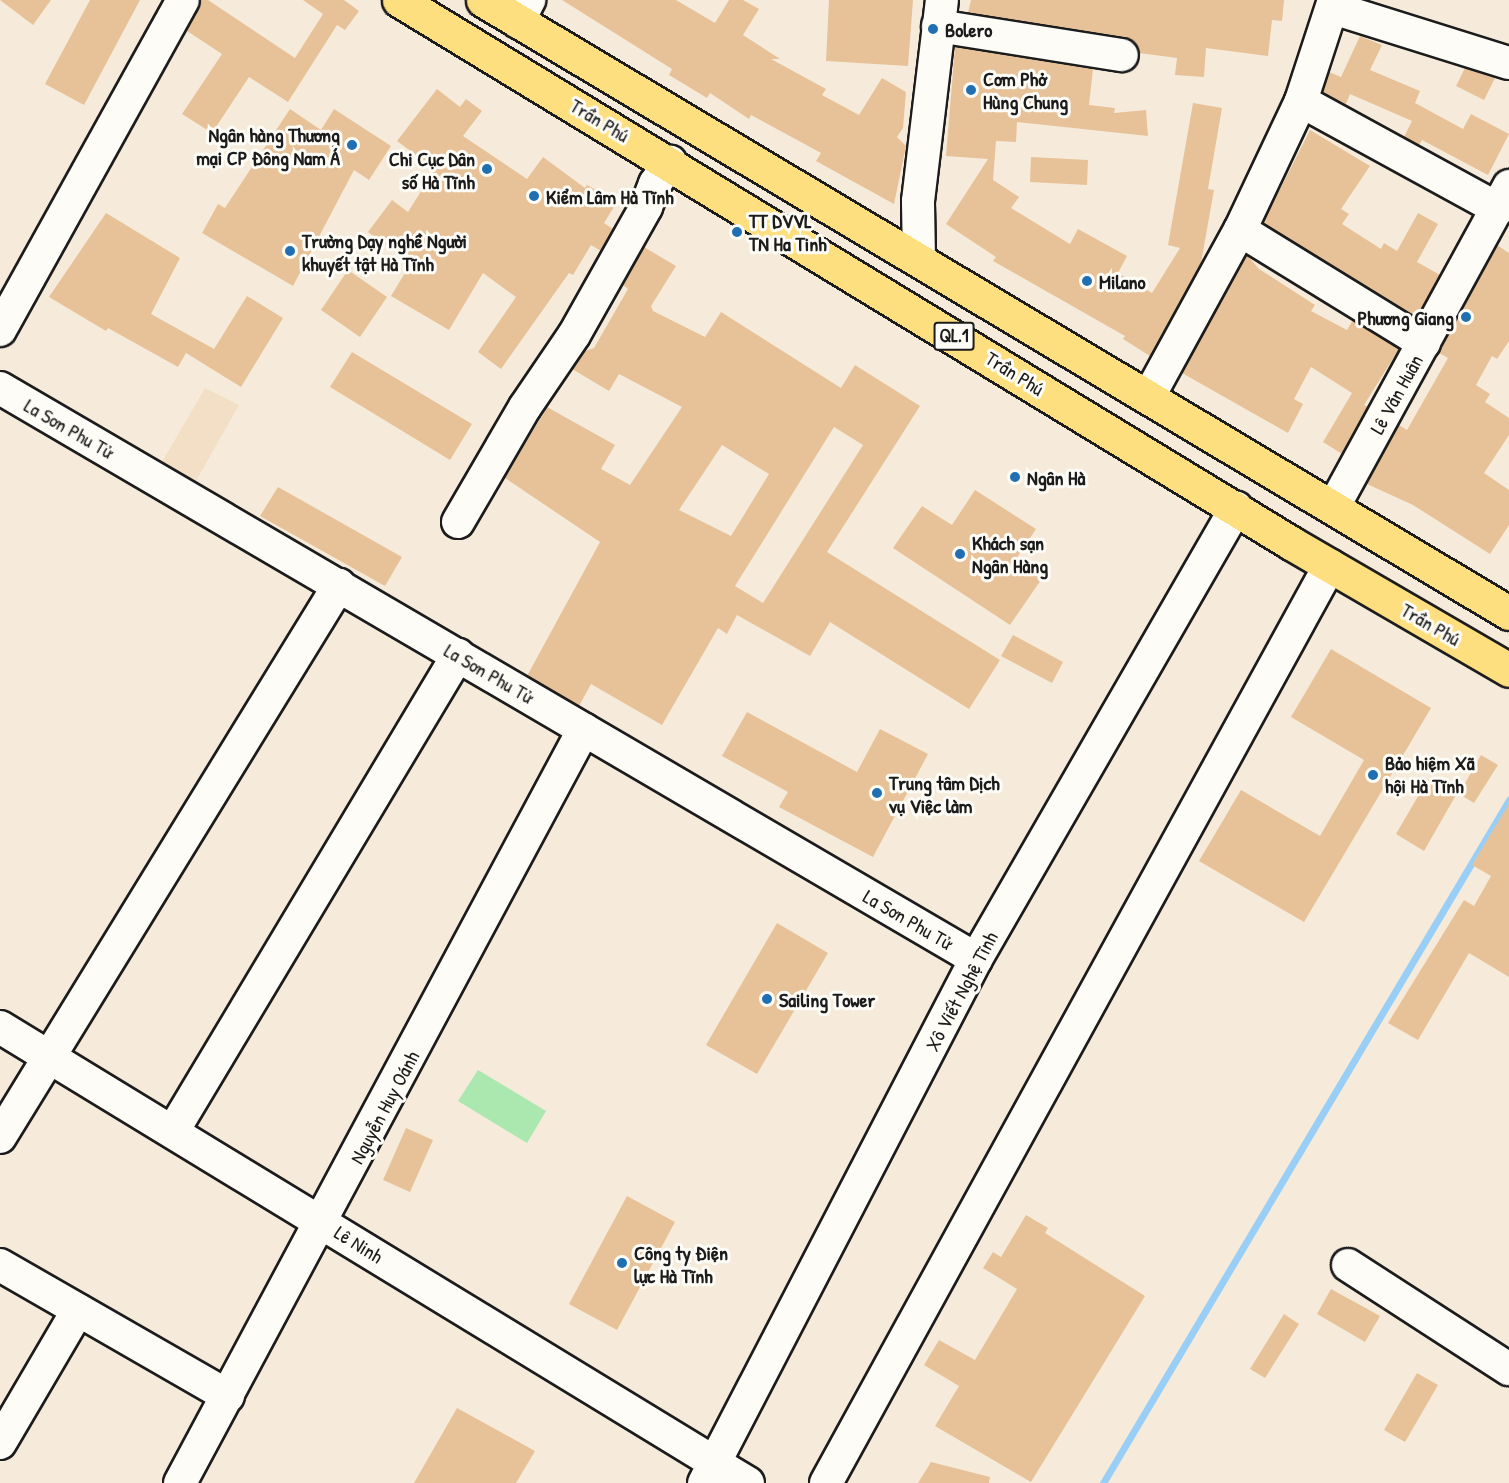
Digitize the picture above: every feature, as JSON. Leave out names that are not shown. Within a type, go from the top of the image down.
[{"type":"main road","name":"Trần Phú","points":[[399,0],[670,162],[1330,565],[1509,670]]},
{"type":"main road","name":"QL.1","points":[[483,0],[524,11],[919,260],[1334,506],[1509,613]]},
{"type":"street","points":[[0,330],[183,0]]},
{"type":"street","points":[[1149,396],[1240,230],[1301,101],[1334,4],[1509,63]]},
{"type":"street","points":[[919,260],[918,201],[940,13],[1122,55]]},
{"type":"street","points":[[1301,101],[1504,197]]},
{"type":"street","points":[[459,522],[525,406],[574,335],[646,207],[655,184],[670,162]]},
{"type":"street","name":"Lê Văn Huân","points":[[1334,506],[1504,197]]},
{"type":"street","points":[[1240,230],[1424,343]]},
{"type":"street","name":"La Sơn Phu Tử","points":[[0,388],[976,959]]},
{"type":"street","name":"Xô Viết Nghệ Tĩnh","points":[[709,1474],[976,959],[1236,508]]},
{"type":"street","points":[[826,1483],[1330,565]]},
{"type":"street","points":[[0,1137],[51,1058],[339,585]]},
{"type":"street","points":[[173,1131],[458,655]]},
{"type":"street","name":"Nguyễn Huy Oánh","points":[[180,1483],[323,1221],[584,729]]},
{"type":"street","name":"Lê Ninh","points":[[0,1027],[323,1221],[709,1474],[748,1483]]},
{"type":"street","points":[[0,1265],[228,1396]]},
{"type":"street","points":[[1348,1265],[1509,1369]]},
{"type":"street","points":[[0,1443],[78,1310]]},
{"type":"shaded area","points":[[205,388],[239,405],[196,481],[162,462]]},
{"type":"green space","points":[[478,1070],[546,1111],[527,1143],[458,1101]]},
{"type":"building","points":[[0,0],[51,0],[33,25]]},
{"type":"building","points":[[90,0],[140,0],[84,105],[45,84]]},
{"type":"building","points":[[201,0],[208,0],[295,58],[323,14],[303,0],[344,0],[359,11],[345,30],[337,25],[288,102],[249,77],[212,133],[182,114],[222,54],[187,31]]},
{"type":"building","points":[[562,0],[676,0],[715,23],[729,0],[743,0],[759,9],[743,35],[780,59],[771,59],[826,89],[822,95],[859,115],[882,78],[906,92],[903,128],[897,137],[906,146],[894,204],[816,161],[821,153],[751,115],[749,119],[710,93],[707,98],[669,75],[672,69]]},
{"type":"building","points":[[829,0],[913,0],[908,66],[826,61]]},
{"type":"building","points":[[971,0],[1284,0],[1282,21],[1272,20],[1268,56],[1206,48],[1204,77],[1175,75],[1177,58],[1139,53],[1134,41],[1125,37],[968,13]]},
{"type":"building","points":[[1360,36],[1382,45],[1370,70],[1420,91],[1415,103],[1463,129],[1471,114],[1509,134],[1488,175],[1422,140],[1419,145],[1404,137],[1412,121],[1350,94],[1346,104],[1323,92],[1329,72],[1341,77]]},
{"type":"building","points":[[955,47],[1093,69],[1089,105],[1115,108],[1114,113],[1146,110],[1148,136],[1017,122],[1016,142],[996,141],[993,180],[1019,197],[1011,208],[1070,244],[1078,229],[1127,256],[1118,273],[1152,293],[1180,248],[1168,245],[1193,103],[1222,108],[1208,189],[1214,190],[1201,263],[1150,356],[1123,339],[1125,336],[993,261],[996,257],[946,224],[988,159],[946,156]]},
{"type":"building","points":[[1465,68],[1495,78],[1484,100],[1456,86]]},
{"type":"building","points":[[437,89],[460,107],[466,99],[482,111],[463,136],[527,179],[543,157],[585,188],[587,185],[617,202],[604,223],[613,229],[601,251],[591,245],[573,275],[569,273],[501,369],[478,352],[516,297],[483,273],[449,330],[391,296],[411,263],[368,232],[392,200],[408,212],[435,169],[397,141]]},
{"type":"building","points":[[290,109],[321,130],[334,109],[391,146],[369,180],[354,170],[293,286],[202,233],[218,204],[225,208]]},
{"type":"building","points":[[1310,130],[1370,166],[1341,209],[1349,214],[1342,224],[1381,249],[1384,243],[1397,251],[1418,213],[1438,224],[1417,262],[1440,275],[1417,317],[1263,223]]},
{"type":"building","points":[[1031,157],[1088,160],[1087,185],[1030,182]]},
{"type":"building","points":[[106,213],[180,258],[151,314],[214,349],[247,296],[283,318],[241,387],[186,353],[178,367],[108,328],[106,331],[49,297]]},
{"type":"building","points":[[1497,245],[1509,253],[1509,341],[1497,359],[1492,356],[1476,385],[1490,394],[1485,402],[1509,418],[1509,435],[1484,473],[1509,490],[1509,525],[1490,554],[1413,505],[1367,484],[1399,425],[1407,430],[1448,358],[1439,353]]},
{"type":"building","points":[[644,247],[676,266],[651,306],[653,311],[705,337],[721,312],[841,388],[855,365],[920,406],[827,552],[1000,660],[969,709],[830,622],[810,656],[737,615],[727,634],[718,628],[662,725],[591,684],[579,706],[527,676],[600,542],[505,478],[547,407],[615,445],[601,469],[630,485],[682,407],[619,374],[609,391],[572,369],[585,351],[594,348],[628,289],[623,285]],"holes":[[[834,427],[863,445],[763,603],[735,586]],[[722,445],[769,474],[731,536],[679,510]]]},
{"type":"building","points":[[1247,255],[1259,269],[1315,305],[1311,311],[1347,330],[1353,320],[1399,349],[1364,405],[1368,407],[1342,454],[1323,442],[1352,393],[1311,367],[1294,399],[1303,404],[1288,433],[1182,373]]},
{"type":"building","points":[[348,270],[387,297],[360,337],[321,310]]},
{"type":"building","points":[[352,352],[472,424],[450,460],[330,387]]},
{"type":"building","points":[[278,487],[402,557],[385,586],[260,516]]},
{"type":"building","name":"Khách sạn Ngân Hàng","points":[[975,490],[1036,529],[1016,559],[1043,577],[1010,625],[893,548],[922,506],[952,525]]},
{"type":"building","points":[[1013,635],[1063,662],[1052,683],[1001,656]]},
{"type":"building","name":"Bảo hiệm Xã hội Hà Tĩnh","points":[[1331,649],[1431,708],[1304,922],[1199,861],[1241,790],[1320,836],[1364,760],[1291,717]]},
{"type":"building","points":[[747,712],[857,772],[880,729],[928,754],[873,857],[779,807],[788,792],[722,756]]},
{"type":"building","points":[[1481,755],[1498,765],[1474,803],[1459,794]]},
{"type":"building","points":[[1428,779],[1456,795],[1424,851],[1396,834]]},
{"type":"building","points":[[1509,804],[1509,977],[1469,953],[1418,1040],[1388,1023],[1464,900],[1474,906],[1491,876],[1472,865]]},
{"type":"building","name":"Sailing Tower","points":[[777,923],[828,953],[757,1074],[706,1045]]},
{"type":"building","points":[[406,1128],[433,1140],[410,1192],[383,1180]]},
{"type":"building","name":"Công ty Điện lực Hà Tĩnh","points":[[627,1196],[675,1222],[617,1330],[569,1304]]},
{"type":"building","points":[[1026,1215],[1048,1228],[1045,1233],[1145,1296],[1031,1482],[935,1426],[959,1386],[924,1365],[939,1340],[975,1360],[1017,1289],[983,1268],[993,1252],[1001,1257]]},
{"type":"building","points":[[1331,1289],[1380,1316],[1365,1342],[1317,1314]]},
{"type":"building","points":[[1284,1314],[1299,1324],[1265,1378],[1250,1369]]},
{"type":"building","points":[[1417,1373],[1438,1385],[1405,1442],[1384,1430]]},
{"type":"building","points":[[457,1408],[535,1451],[516,1483],[414,1483]]},
{"type":"building","points":[[931,1462],[990,1477],[989,1483],[918,1483]]},
{"type":"waterway","points":[[1103,1483],[1509,800]]},
{"type":"place","name":"Bolero","points":[[933,29]]},
{"type":"place","name":"Cơm Phở Hùng Chung","points":[[971,90]]},
{"type":"place","name":"Ngân hàng Thương mại CP Đông Nam Á","points":[[352,145]]},
{"type":"place","name":"Chi Cục Dân số Hà Tĩnh","points":[[487,169]]},
{"type":"place","name":"Kiểm Lâm Hà Tĩnh","points":[[534,196]]},
{"type":"place","name":"TT DVVL TN Ha Tinh","points":[[737,232]]},
{"type":"place","name":"Trường Dạy nghề Người khuyết tật Hà Tĩnh","points":[[290,251]]},
{"type":"place","name":"Milano","points":[[1087,281]]},
{"type":"place","name":"Phương Giang","points":[[1466,317]]},
{"type":"place","name":"Ngân Hà","points":[[1015,477]]},
{"type":"place","name":"Khách sạn Ngân Hàng","points":[[960,554]]},
{"type":"place","name":"Bảo hiệm Xã hội Hà Tĩnh","points":[[1373,775]]},
{"type":"place","name":"Trung tâm Dịch vụ Việc làm","points":[[877,793]]},
{"type":"place","name":"Sailing Tower","points":[[767,999]]},
{"type":"place","name":"Công ty Điện lực Hà Tĩnh","points":[[622,1263]]}]
